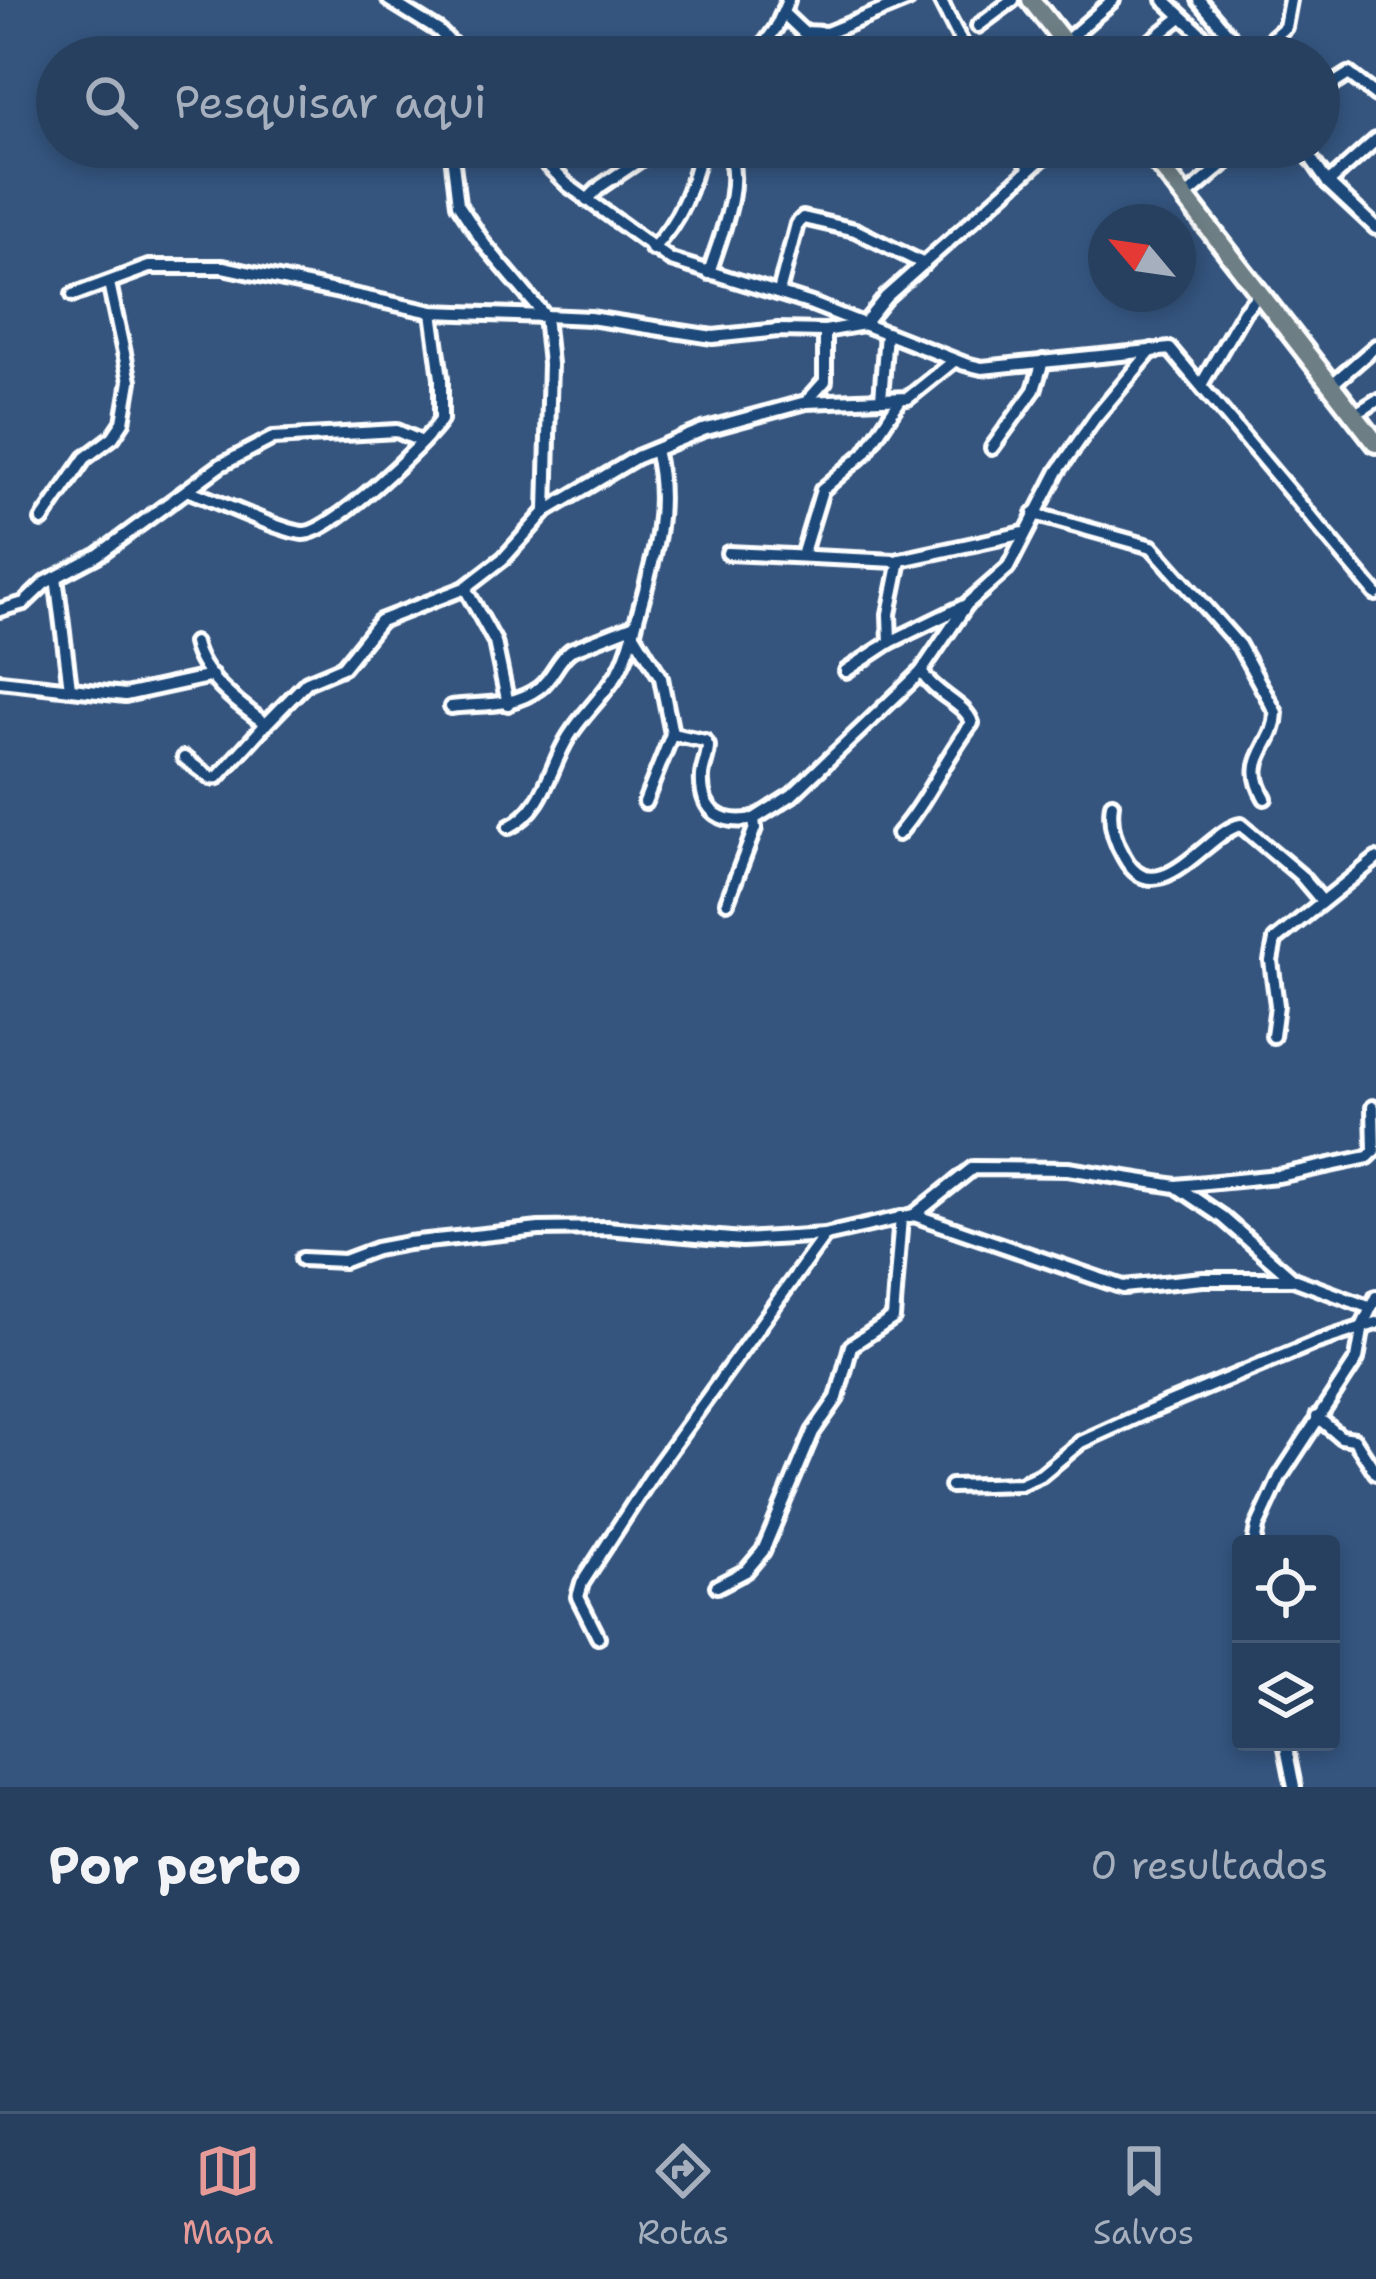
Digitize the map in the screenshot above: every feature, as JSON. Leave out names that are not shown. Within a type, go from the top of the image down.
[{"type":"main road","points":[[1031,0],[1059,36]]},
{"type":"main road","points":[[1162,168],[1376,442]]},
{"type":"street","points":[[389,0],[443,36]]},
{"type":"street","points":[[769,36],[788,0]]},
{"type":"street","points":[[784,14],[802,32],[827,33],[908,0]]},
{"type":"street","points":[[940,0],[959,36]]},
{"type":"street","points":[[977,26],[1013,0]]},
{"type":"street","points":[[1082,36],[1113,0]]},
{"type":"street","points":[[1165,0],[1203,36]]},
{"type":"street","points":[[1199,0],[1230,36]]},
{"type":"street","points":[[1272,36],[1285,26],[1290,0]]},
{"type":"street","points":[[1156,36],[1180,17]]},
{"type":"street","points":[[1340,80],[1349,74],[1376,94]]},
{"type":"street","points":[[1328,183],[1376,140]]},
{"type":"street","points":[[454,168],[458,204],[485,245],[545,316],[550,364],[546,511]]},
{"type":"street","points":[[547,168],[652,249],[709,273],[779,292],[954,361],[982,368],[1154,348],[1174,353],[1376,594]]},
{"type":"street","points":[[587,200],[630,168]]},
{"type":"street","points":[[652,249],[674,224],[696,168]]},
{"type":"street","points":[[709,273],[732,168]]},
{"type":"street","points":[[73,295],[149,267],[223,267],[431,311],[590,318],[713,337],[825,331],[863,324],[1030,168]]},
{"type":"street","points":[[1184,197],[1219,168]]},
{"type":"street","points":[[1318,168],[1376,228]]},
{"type":"street","points":[[779,292],[797,224],[803,218],[855,230],[924,264]]},
{"type":"street","points":[[42,520],[85,458],[113,437],[123,422],[130,381],[109,283]]},
{"type":"street","points":[[1201,385],[1234,326],[1259,294]]},
{"type":"street","points":[[187,490],[302,533],[339,514],[437,427],[442,411],[431,311]]},
{"type":"street","points":[[825,331],[825,381],[834,401]]},
{"type":"street","points":[[881,399],[886,333]]},
{"type":"street","points":[[1330,386],[1376,346]]},
{"type":"street","points":[[672,734],[705,741],[708,746],[702,779],[710,809],[718,819],[734,823],[754,819],[792,795],[921,671],[968,604],[1009,568],[1034,514],[1095,418],[1154,348]]},
{"type":"street","points":[[184,758],[212,778],[218,777],[307,682],[343,668],[380,621],[464,588],[504,558],[546,511],[655,450],[703,430],[806,402],[900,400],[914,395],[954,361]]},
{"type":"street","points":[[992,448],[1034,389],[1043,361]]},
{"type":"street","points":[[806,402],[825,381]]},
{"type":"street","points":[[802,556],[822,490],[857,462],[900,400]]},
{"type":"street","points":[[1354,415],[1376,401]]},
{"type":"street","points":[[0,610],[24,603],[258,444],[281,436],[397,431],[422,442]]},
{"type":"street","points":[[509,827],[539,801],[572,731],[622,666],[660,531],[662,489],[655,450]]},
{"type":"street","points":[[1034,514],[1152,547],[1196,601],[1228,630],[1276,713],[1255,776],[1265,798]]},
{"type":"street","points":[[728,554],[900,560],[1024,533]]},
{"type":"street","points":[[890,642],[889,614],[900,560]]},
{"type":"street","points":[[56,577],[70,688]]},
{"type":"street","points":[[464,588],[494,642],[508,704]]},
{"type":"street","points":[[846,671],[890,642],[968,604]]},
{"type":"street","points":[[452,707],[508,704],[542,687],[562,656],[572,650],[634,629]]},
{"type":"street","points":[[634,629],[661,678],[672,734],[645,802]]},
{"type":"street","points":[[194,643],[212,676],[266,724]]},
{"type":"street","points":[[898,834],[928,796],[942,764],[971,723],[962,706],[938,694],[921,671]]},
{"type":"street","points":[[0,680],[125,694],[212,676]]},
{"type":"street","points":[[1112,804],[1109,820],[1118,846],[1128,865],[1142,874],[1183,868],[1230,827],[1241,825],[1300,875],[1322,901]]},
{"type":"street","points":[[727,902],[755,828],[754,819]]},
{"type":"street","points":[[1273,1036],[1277,1005],[1271,949],[1275,940],[1376,859]]},
{"type":"street","points":[[302,1258],[344,1261],[408,1243],[539,1229],[607,1228],[742,1240],[825,1235],[908,1216],[973,1168],[1068,1168],[1176,1186],[1278,1176],[1368,1157],[1374,1151],[1373,1107]]},
{"type":"street","points":[[1176,1186],[1222,1217],[1293,1279]]},
{"type":"street","points":[[908,1216],[1123,1287],[1203,1279],[1293,1279],[1373,1302],[1357,1359],[1280,1477],[1256,1535]]},
{"type":"street","points":[[717,1586],[746,1571],[763,1550],[813,1432],[837,1398],[851,1346],[893,1318],[908,1216]]},
{"type":"street","points":[[598,1637],[578,1597],[582,1582],[656,1468],[825,1235]]},
{"type":"street","points":[[951,1486],[1020,1484],[1041,1475],[1081,1442],[1218,1381],[1370,1324]]},
{"type":"street","points":[[1317,1417],[1340,1437],[1354,1438],[1376,1473]]},
{"type":"street","points":[[1287,1751],[1294,1787]]}]
